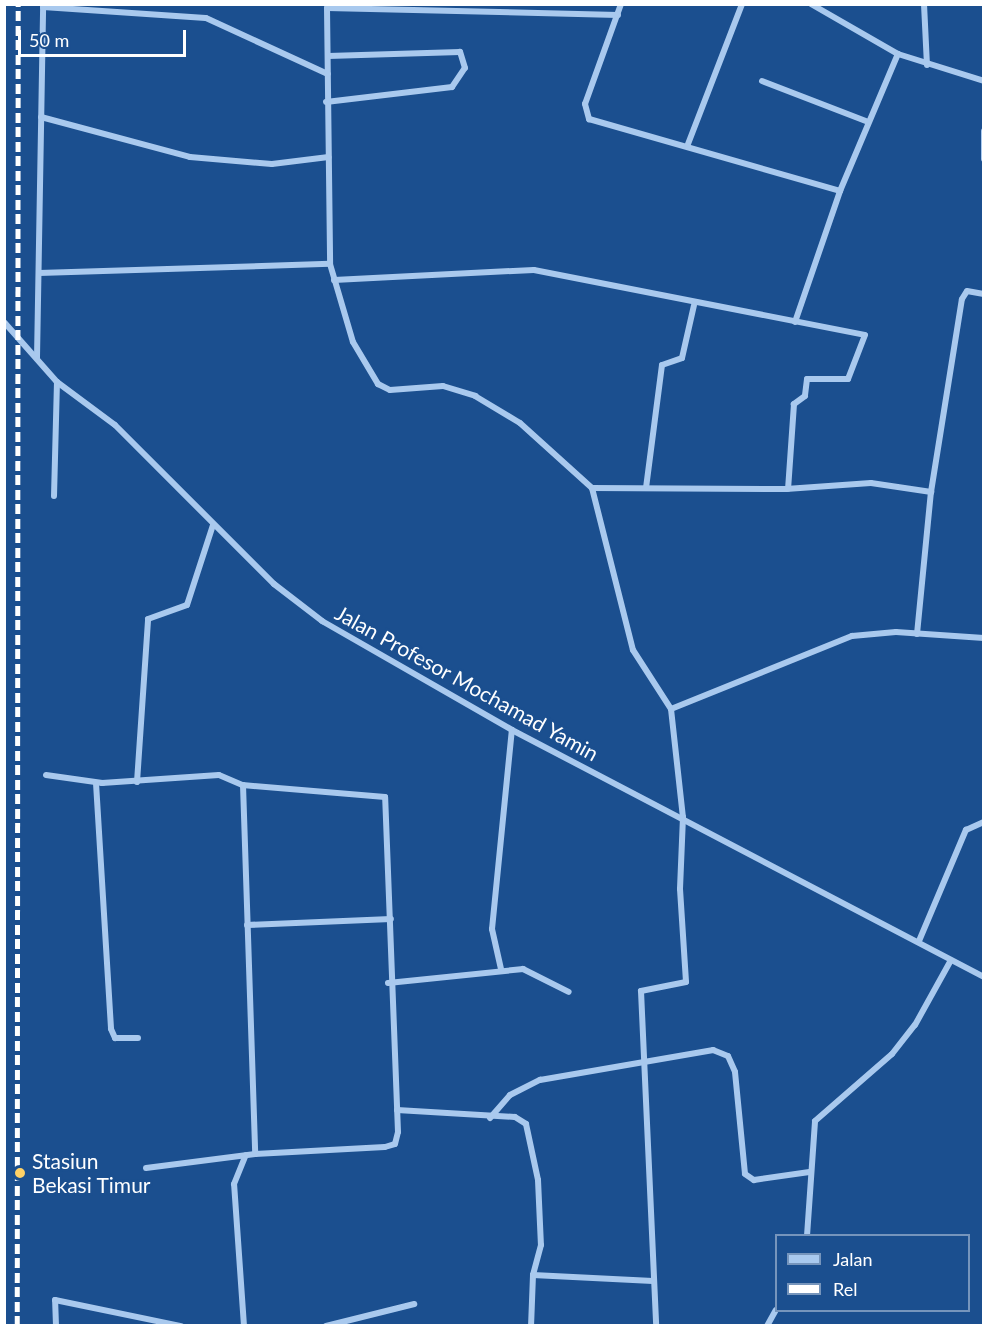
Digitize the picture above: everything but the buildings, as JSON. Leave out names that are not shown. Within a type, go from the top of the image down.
[{"type":"street","points":[[621,4],[585,104],[586,115],[840,191]]},
{"type":"street","points":[[688,144],[742,4]]},
{"type":"street","points":[[812,4],[898,54],[927,65],[984,81]]},
{"type":"street","points":[[924,4],[927,65]]},
{"type":"street","points":[[37,359],[43,5],[119,8],[206,18],[328,74]]},
{"type":"street","points":[[618,15],[327,6],[326,102],[330,264],[353,342],[378,384],[390,390],[442,386],[475,396],[520,423],[592,488],[633,651],[671,709],[683,817],[680,889],[686,982],[641,991],[647,1063],[652,1281],[656,1326]]},
{"type":"street","points":[[326,102],[452,87],[465,68],[460,52],[328,56]]},
{"type":"street","points":[[795,322],[840,191],[898,54]]},
{"type":"street","points":[[762,81],[868,122]]},
{"type":"street","points":[[41,117],[190,157],[272,164],[329,157]]},
{"type":"street","points":[[984,131],[984,159]]},
{"type":"street","points":[[39,273],[330,264]]},
{"type":"street","points":[[334,280],[516,269],[694,305],[795,322],[866,338],[848,380],[807,379],[805,396],[794,404],[788,489]]},
{"type":"street","points":[[917,634],[932,492],[962,298],[967,291],[984,294]]},
{"type":"street","points":[[646,488],[662,365],[682,358],[694,305]]},
{"type":"street","name":"Jalan Profesor Mochamad Yamin","points":[[4,322],[57,382],[115,425],[213,525],[308,612],[512,730],[683,817],[984,977]]},
{"type":"street","points":[[54,496],[57,382]]},
{"type":"street","points":[[592,488],[788,489],[871,483],[932,492]]},
{"type":"street","points":[[137,782],[148,619],[187,605],[213,525]]},
{"type":"street","points":[[671,709],[826,644],[870,633],[984,638]]},
{"type":"street","points":[[501,969],[493,912],[512,730]]},
{"type":"street","points":[[46,775],[96,783],[219,776],[243,784],[385,797],[391,920],[388,983],[397,1110],[395,1144],[255,1154],[147,1168]]},
{"type":"street","points":[[96,783],[111,1033],[121,1040],[138,1038]]},
{"type":"street","points":[[243,784],[255,1154]]},
{"type":"street","points":[[919,941],[966,830],[984,822]]},
{"type":"street","points":[[246,925],[391,920]]},
{"type":"street","points":[[807,1234],[809,1173],[815,1121],[892,1054],[915,1025],[951,960]]},
{"type":"street","points":[[388,983],[501,969],[534,971],[569,992]]},
{"type":"street","points":[[490,1118],[510,1095],[540,1080],[647,1063],[687,1052],[728,1056],[739,1094],[739,1152],[745,1174],[754,1180],[809,1173]]},
{"type":"street","points":[[397,1110],[521,1119],[533,1143],[541,1245],[533,1275],[531,1326]]},
{"type":"street","points":[[244,1326],[234,1184],[246,1155]]},
{"type":"street","points":[[533,1275],[652,1281]]},
{"type":"street","points":[[56,1326],[55,1300],[181,1326]]},
{"type":"street","points":[[326,1326],[414,1304]]},
{"type":"street","points":[[767,1326],[776,1312]]},
{"type":"railway","points":[[17,1326],[18,4]]},
{"type":"place","name":"Stasiun Bekasi Timur","points":[[20,1173]]}]
